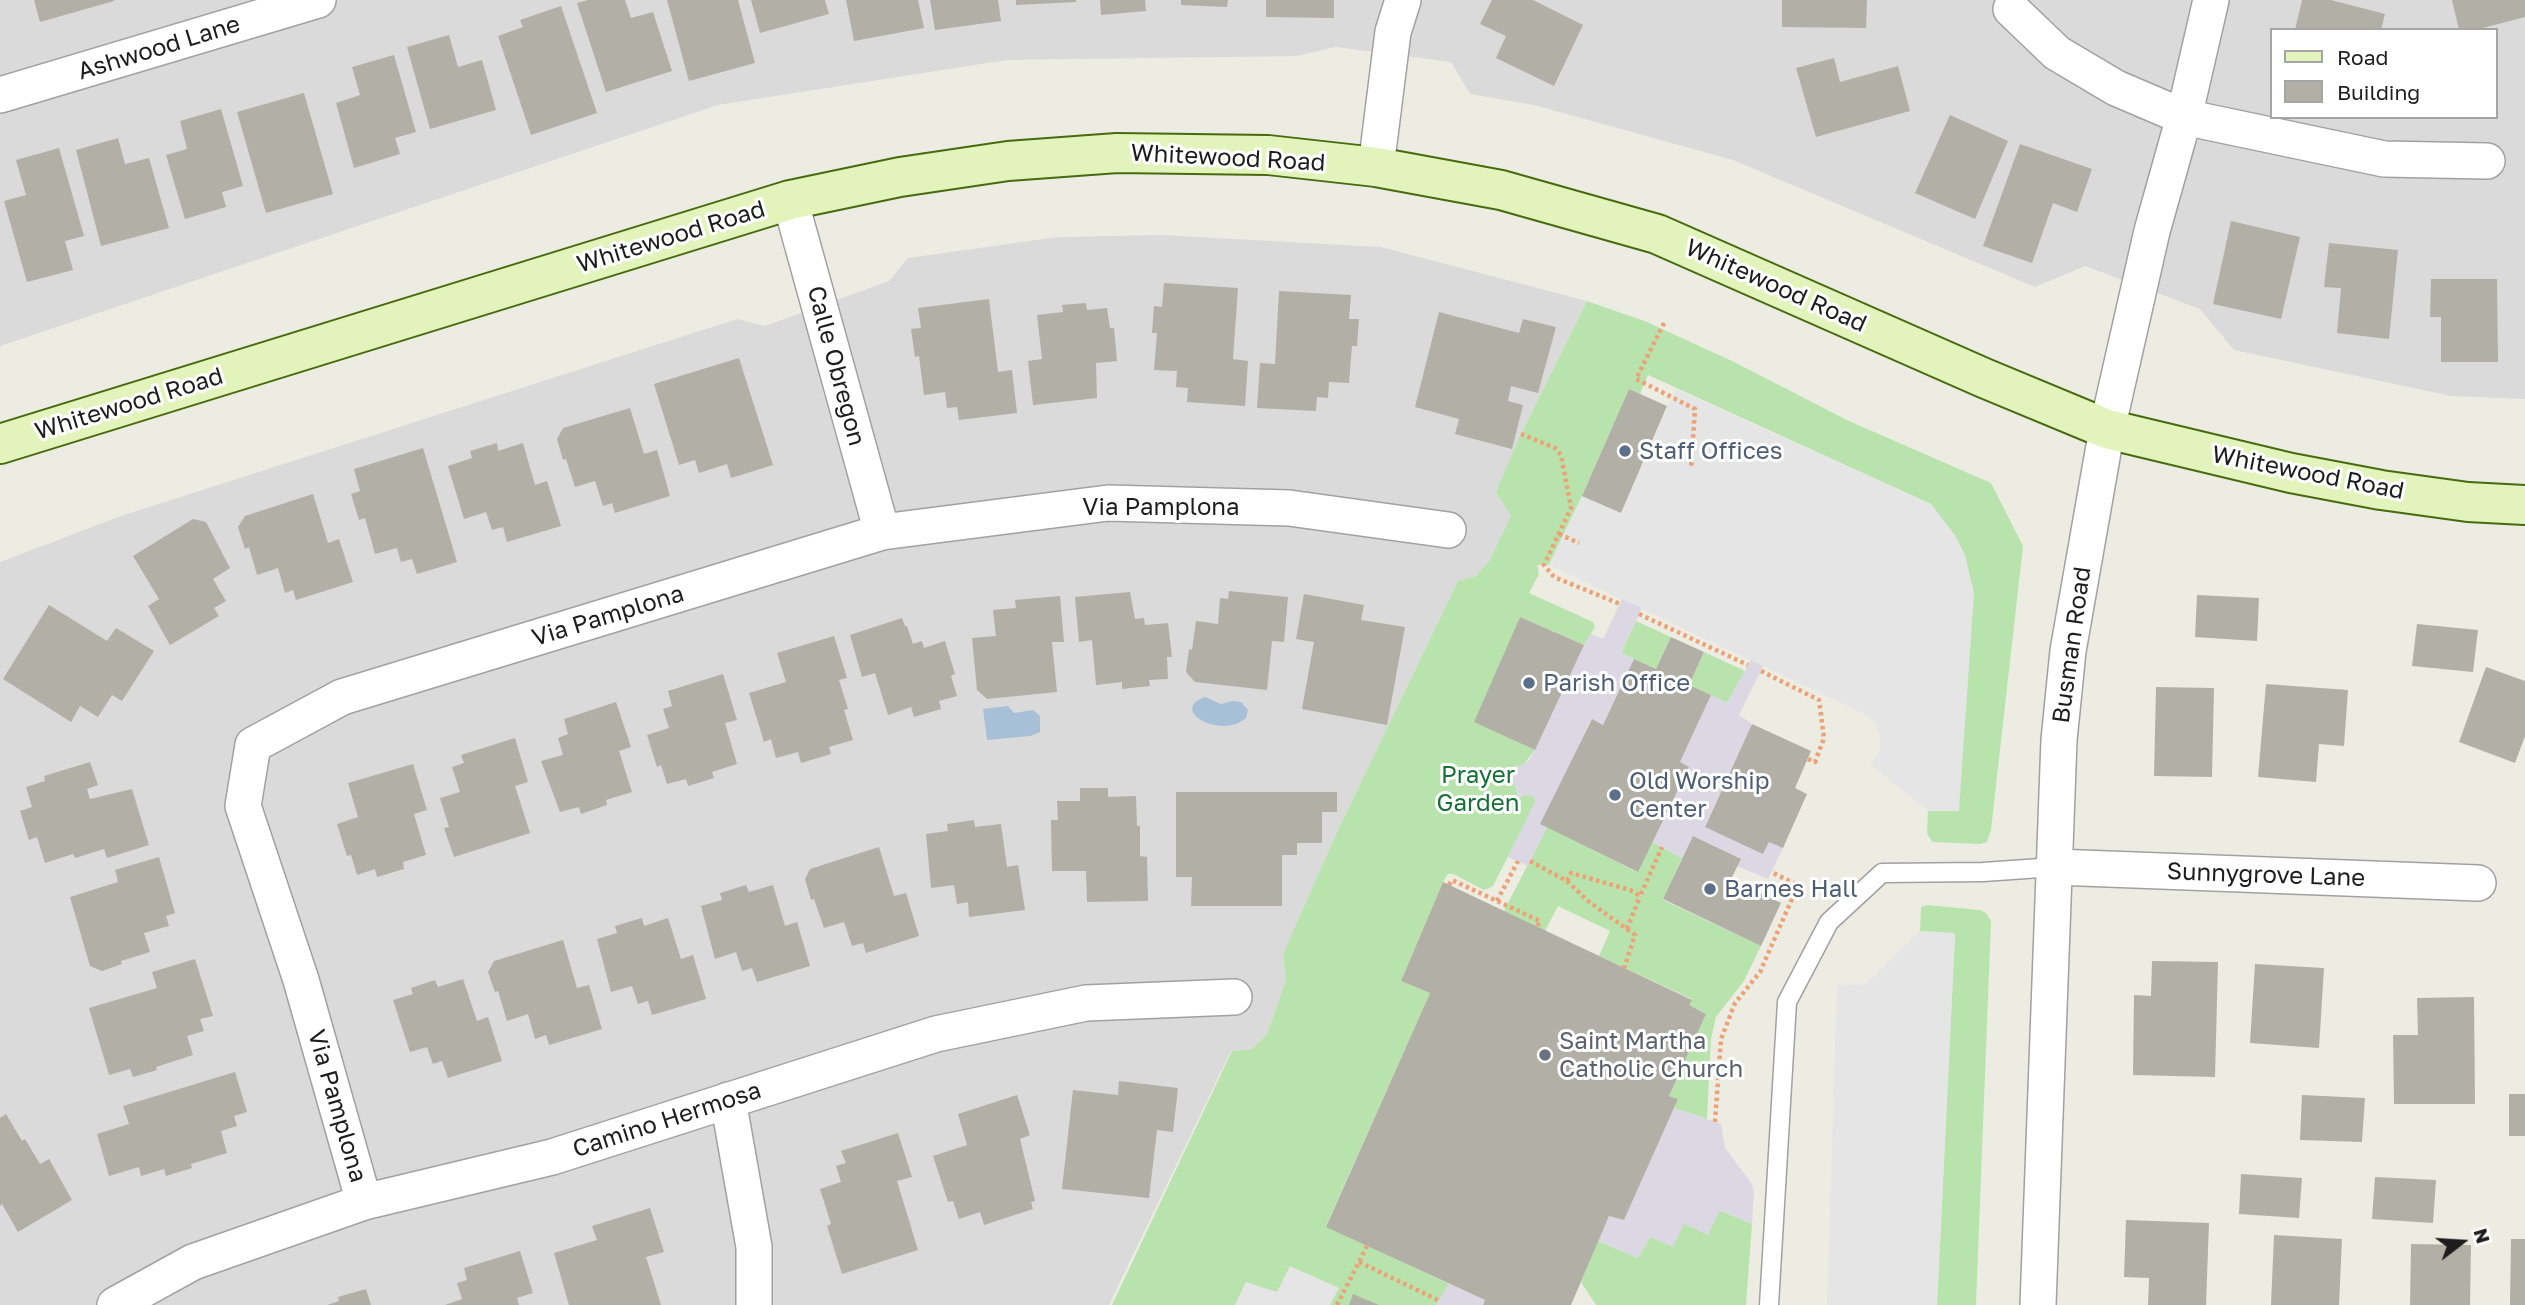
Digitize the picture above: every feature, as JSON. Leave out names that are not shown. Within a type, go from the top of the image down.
[{"type":"main road","name":"Whitewood Road","points":[[0,444],[790,200],[900,177],[995,163],[1117,153],[1268,155],[1376,167],[1501,190],[1657,234],[1983,378],[2107,429],[2291,473],[2381,490],[2468,502],[2525,505]]},
{"type":"street","name":"Ashwood Lane","points":[[0,95],[318,0]]},
{"type":"street","points":[[1376,167],[1393,32],[1403,0]]},
{"type":"street","name":"Busman Road","points":[[2038,1305],[2059,740],[2068,651],[2107,429],[2152,231],[2184,117],[2211,0]]},
{"type":"street","points":[[2011,9],[2057,53],[2116,88],[2184,117],[2384,159],[2487,161]]},
{"type":"street","name":"Calle Obregon","points":[[790,200],[882,532]]},
{"type":"street","name":"Via Pamplona","points":[[364,1202],[301,979],[243,806],[253,745],[342,697],[882,532],[1108,503],[1289,508],[1448,530]]},
{"type":"street","name":"Sunnygrove Lane","points":[[2054,867],[2478,883]]},
{"type":"street","name":"Camino Hermosa","points":[[115,1305],[193,1262],[364,1202],[552,1157],[936,1034],[1086,1003],[1234,997]]},
{"type":"street","points":[[728,1100],[754,1247],[754,1305]]},
{"type":"lane","points":[[1769,1305],[1787,1002],[1829,922],[1882,873],[1983,872],[2054,867]]},
{"type":"path","points":[[1664,323],[1636,379],[1695,409],[1691,468]]},
{"type":"path","points":[[1521,434],[1555,448],[1561,455],[1571,508],[1544,565],[1554,577],[1620,604]]},
{"type":"path","points":[[1559,534],[1579,543]]},
{"type":"path","points":[[1639,614],[1748,665]]},
{"type":"path","points":[[1688,644],[1691,638]]},
{"type":"path","points":[[1761,671],[1819,699],[1825,738],[1815,762],[1808,759]]},
{"type":"path","points":[[1627,929],[1662,847]]},
{"type":"path","points":[[1497,901],[1518,861]]},
{"type":"path","points":[[1530,861],[1567,881],[1588,901],[1635,934],[1624,968]]},
{"type":"path","points":[[1715,1122],[1721,1039],[1725,1027],[1735,1003],[1760,972],[1798,885],[1771,872]]},
{"type":"path","points":[[1567,881],[1571,873],[1630,890],[1640,896]]},
{"type":"path","points":[[1450,885],[1452,880],[1540,921],[1537,927]]},
{"type":"path","points":[[1337,1305],[1367,1245]]},
{"type":"path","points":[[1359,1262],[1438,1300]]},
{"type":"shaded area","points":[[0,0],[2525,0],[2525,399],[2451,396],[2234,350],[2200,309],[2085,266],[2035,287],[1733,160],[1534,105],[1470,94],[1451,62],[1336,47],[1297,56],[1007,60],[718,105],[0,346]]},
{"type":"shaded area","points":[[1162,235],[1381,247],[1587,301],[1521,434],[1496,492],[1511,516],[1489,561],[1476,576],[1458,581],[1337,832],[1283,954],[1286,980],[1267,1034],[1252,1049],[1231,1051],[1109,1305],[0,1305],[0,562],[121,516],[737,319],[765,326],[889,281],[908,258],[1058,237]]},
{"type":"shaded area","points":[[1676,389],[1931,504],[1955,535],[1965,555],[1974,593],[1959,811],[1928,811],[1870,764],[1880,751],[1880,735],[1874,722],[1864,714],[1549,565],[1582,496],[1621,512]]},
{"type":"shaded area","points":[[1622,599],[1642,608],[1622,650],[1623,654],[1634,659],[1603,725],[1591,720],[1541,823],[1547,827],[1528,866],[1508,857],[1535,801],[1533,796],[1519,798],[1509,768],[1523,765],[1530,759],[1584,645],[1591,634],[1603,639]]},
{"type":"shaded area","points":[[1751,660],[1763,666],[1739,715],[1752,724],[1705,826],[1763,853],[1769,842],[1783,848],[1768,879],[1737,866],[1740,859],[1693,836],[1682,858],[1652,842],[1680,762],[1711,695],[1727,703]]},
{"type":"shaded area","points":[[1920,931],[1955,933],[1937,1305],[1827,1305],[1837,985],[1866,984]]},
{"type":"shaded area","points":[[1674,1108],[1721,1124],[1725,1148],[1752,1184],[1752,1224],[1720,1210],[1708,1235],[1684,1224],[1673,1247],[1650,1237],[1638,1258],[1598,1241],[1609,1216],[1624,1220]]},
{"type":"shaded area","points":[[1290,1266],[1339,1288],[1330,1305],[1235,1305],[1246,1282],[1277,1292]]},
{"type":"shaded area","points":[[1449,1284],[1485,1300],[1483,1305],[1436,1305]]},
{"type":"green space","name":"Prayer Garden","points":[[1587,301],[1647,322],[1734,362],[1849,421],[1991,483],[2023,546],[1991,830],[1987,842],[1932,842],[1927,833],[1928,811],[1959,811],[1931,504],[1648,375],[1640,394],[1629,389],[1549,565],[1537,565],[1539,574],[1529,593],[1593,622],[1595,627],[1584,645],[1520,617],[1475,722],[1535,750],[1523,765],[1509,768],[1519,798],[1527,794],[1533,796],[1536,801],[1493,886],[1484,890],[1453,874],[1448,874],[1443,882],[1401,981],[1430,993],[1326,1226],[1449,1284],[1436,1305],[1330,1305],[1338,1288],[1277,1293],[1246,1282],[1235,1305],[1112,1305],[1232,1051],[1252,1049],[1267,1034],[1286,980],[1283,954],[1337,832],[1458,581],[1476,576],[1489,561],[1511,516],[1496,492],[1519,438]]},
{"type":"green space","points":[[1636,621],[1671,637],[1656,669],[1623,654]]},
{"type":"green space","points":[[1704,652],[1745,671],[1727,703],[1689,685]]},
{"type":"green space","points":[[1547,827],[1637,872],[1652,842],[1682,858],[1663,900],[1761,946],[1744,981],[1716,1017],[1711,1039],[1707,1119],[1674,1108],[1678,1099],[1669,1096],[1706,1014],[1689,1005],[1692,999],[1599,956],[1610,931],[1558,906],[1545,931],[1504,911]]},
{"type":"green space","points":[[1927,905],[1980,910],[1986,913],[1991,921],[1976,1305],[1937,1305],[1955,934],[1920,931],[1921,907]]},
{"type":"green space","points":[[1719,1210],[1752,1224],[1746,1305],[1596,1305],[1581,1282],[1598,1241],[1638,1258],[1650,1237]]},
{"type":"water","points":[[1205,697],[1221,704],[1241,702],[1248,710],[1246,718],[1236,724],[1224,726],[1202,721],[1192,709],[1195,703]]},
{"type":"water","points":[[1008,706],[1014,713],[1033,710],[1040,716],[1040,732],[1030,736],[987,740],[983,709]]},
{"type":"building","points":[[34,0],[114,0],[114,1],[40,22]]},
{"type":"building","points":[[588,0],[625,0],[631,18],[653,12],[672,71],[606,92],[577,3]]},
{"type":"building","points":[[667,0],[738,0],[755,63],[689,81]]},
{"type":"building","points":[[751,0],[825,0],[829,14],[760,33]]},
{"type":"building","points":[[846,0],[918,0],[924,28],[854,41]]},
{"type":"building","points":[[930,0],[998,0],[1001,21],[935,30]]},
{"type":"building","points":[[1016,0],[1076,0],[1076,2],[1016,5]]},
{"type":"building","points":[[1100,0],[1145,0],[1146,11],[1101,15]]},
{"type":"building","points":[[1181,0],[1228,0],[1227,7],[1181,5]]},
{"type":"building","points":[[1266,0],[1334,0],[1334,18],[1266,17]]},
{"type":"building","points":[[1492,0],[1533,0],[1583,25],[1554,86],[1496,58],[1506,36],[1480,24]]},
{"type":"building","points":[[1782,0],[1867,0],[1866,28],[1782,27]]},
{"type":"building","points":[[2302,0],[2331,0],[2385,14],[2382,28],[2295,28]]},
{"type":"building","points":[[2452,0],[2525,0],[2525,17],[2483,28],[2459,28]]},
{"type":"building","points":[[561,6],[597,113],[531,135],[498,36],[523,27],[520,20]]},
{"type":"building","points":[[449,35],[458,67],[482,60],[496,110],[430,129],[407,47]]},
{"type":"building","points":[[394,55],[416,132],[395,138],[400,154],[354,168],[336,103],[360,95],[352,67]]},
{"type":"building","points":[[1834,58],[1840,82],[1898,66],[1910,111],[1816,137],[1796,68]]},
{"type":"building","points":[[304,93],[333,194],[266,213],[237,112]]},
{"type":"building","points":[[221,109],[243,186],[222,192],[226,207],[185,219],[166,155],[187,149],[180,121]]},
{"type":"building","points":[[1950,115],[2008,141],[1975,219],[1915,193]]},
{"type":"building","points":[[118,138],[125,164],[149,158],[169,228],[101,246],[76,150]]},
{"type":"building","points":[[2020,144],[2092,169],[2077,212],[2053,203],[2032,263],[1983,246]]},
{"type":"building","points":[[59,148],[84,236],[65,241],[73,270],[27,282],[4,201],[26,195],[16,160]]},
{"type":"building","points":[[2231,221],[2300,237],[2281,319],[2213,304]]},
{"type":"building","points":[[2329,243],[2398,250],[2389,339],[2337,333],[2341,288],[2324,287]]},
{"type":"building","points":[[2431,279],[2497,279],[2498,362],[2441,362],[2441,317],[2430,317]]},
{"type":"building","points":[[1164,283],[1238,288],[1233,359],[1248,361],[1245,406],[1187,402],[1188,388],[1176,387],[1177,371],[1154,370],[1157,333],[1152,333],[1154,306],[1162,307]]},
{"type":"building","points":[[1279,291],[1351,295],[1349,319],[1359,319],[1357,346],[1352,346],[1349,383],[1329,382],[1328,398],[1317,397],[1316,411],[1257,408],[1260,363],[1275,364]]},
{"type":"building","points":[[989,299],[998,372],[1012,370],[1017,413],[959,420],[957,407],[947,408],[945,392],[924,395],[919,356],[915,357],[911,329],[921,328],[918,308]]},
{"type":"building","points":[[1086,303],[1087,310],[1107,308],[1110,328],[1114,328],[1117,361],[1096,363],[1097,398],[1033,405],[1028,361],[1042,359],[1037,315],[1063,312],[1062,305]]},
{"type":"building","points":[[1439,312],[1519,333],[1523,319],[1556,327],[1538,393],[1511,386],[1508,401],[1523,405],[1512,449],[1455,434],[1459,419],[1415,407]]},
{"type":"building","points":[[739,358],[773,465],[731,478],[727,464],[699,473],[695,460],[679,465],[654,384]]},
{"type":"building","name":"Staff Offices","points":[[1629,389],[1667,406],[1621,513],[1582,496]]},
{"type":"building","points":[[630,408],[644,454],[657,450],[670,496],[615,513],[612,503],[603,506],[595,481],[575,487],[557,439],[563,428]]},
{"type":"building","points":[[497,443],[498,451],[523,443],[535,485],[547,481],[561,526],[507,542],[503,527],[492,530],[486,512],[464,519],[448,466],[472,458],[470,451]]},
{"type":"building","points":[[423,448],[457,562],[417,574],[412,559],[401,562],[397,548],[375,554],[365,518],[359,520],[351,494],[360,491],[354,469]]},
{"type":"building","points":[[313,494],[328,543],[339,539],[353,582],[296,600],[293,590],[285,593],[278,568],[257,575],[249,547],[245,549],[238,527],[245,516]]},
{"type":"building","points":[[193,519],[206,522],[230,568],[213,579],[226,601],[214,608],[219,616],[170,645],[148,606],[159,599],[133,556]]},
{"type":"building","points":[[1229,591],[1288,597],[1284,642],[1272,641],[1267,690],[1195,682],[1186,672],[1196,621],[1218,624],[1220,598],[1228,599]]},
{"type":"building","points":[[1130,592],[1135,619],[1144,618],[1145,625],[1168,623],[1172,657],[1167,657],[1168,679],[1149,680],[1150,686],[1122,689],[1122,682],[1096,685],[1092,640],[1079,642],[1075,597]]},
{"type":"building","points":[[1304,594],[1364,605],[1361,620],[1405,627],[1387,725],[1302,709],[1314,642],[1296,639]]},
{"type":"building","points":[[2197,595],[2259,598],[2257,641],[2195,637]]},
{"type":"building","points":[[1060,596],[1064,642],[1052,642],[1057,692],[987,699],[977,690],[972,638],[996,636],[993,610],[1016,608],[1015,600]]},
{"type":"building","points":[[49,605],[107,641],[116,628],[154,651],[122,701],[112,695],[98,717],[80,706],[71,722],[3,679]]},
{"type":"building","name":"Parish Office","points":[[1520,617],[1584,645],[1535,750],[1474,722]]},
{"type":"building","points":[[902,618],[913,644],[922,641],[924,648],[945,641],[955,674],[951,676],[957,696],[939,701],[941,709],[914,717],[911,707],[888,715],[875,673],[862,677],[850,635]]},
{"type":"building","points":[[2417,624],[2478,630],[2473,672],[2412,666]]},
{"type":"building","points":[[834,636],[847,678],[839,680],[848,709],[844,710],[853,740],[829,747],[831,754],[801,763],[798,752],[776,758],[771,739],[764,742],[749,693],[786,682],[777,653]]},
{"type":"building","name":"Old Worship Center","points":[[1671,637],[1704,652],[1689,685],[1711,695],[1680,762],[1689,767],[1638,872],[1540,824],[1592,719],[1603,725],[1634,659],[1656,669]]},
{"type":"building","points":[[2486,667],[2525,681],[2525,736],[2515,763],[2459,742]]},
{"type":"building","points":[[723,674],[737,720],[725,723],[737,764],[712,772],[714,778],[688,786],[686,779],[667,784],[661,765],[657,767],[647,735],[669,728],[663,709],[672,706],[668,691]]},
{"type":"building","points":[[2266,684],[2348,690],[2344,746],[2319,744],[2316,782],[2258,777]]},
{"type":"building","points":[[2156,687],[2214,688],[2212,777],[2154,776]]},
{"type":"building","points":[[616,702],[631,747],[619,751],[632,792],[606,800],[607,805],[581,814],[579,807],[560,812],[541,761],[563,755],[558,738],[568,734],[564,719]]},
{"type":"building","points":[[1752,724],[1811,751],[1795,788],[1807,794],[1783,848],[1769,842],[1763,854],[1705,827]]},
{"type":"building","points":[[515,738],[528,782],[515,786],[530,833],[454,857],[444,828],[449,827],[440,798],[460,792],[452,767],[464,763],[461,755]]},
{"type":"building","points":[[90,762],[98,785],[87,789],[90,799],[132,789],[149,845],[107,858],[104,849],[75,858],[73,854],[45,863],[37,837],[29,840],[20,811],[32,807],[26,787],[45,781],[44,776]]},
{"type":"building","points":[[413,764],[427,810],[414,814],[426,855],[403,862],[404,869],[377,877],[375,869],[357,875],[351,855],[347,856],[337,824],[358,817],[348,783]]},
{"type":"building","points":[[1080,788],[1108,788],[1108,797],[1136,796],[1140,856],[1147,857],[1148,901],[1087,902],[1086,871],[1052,871],[1051,820],[1058,820],[1057,801],[1080,801]]},
{"type":"building","points":[[1176,792],[1337,792],[1337,812],[1322,812],[1322,843],[1297,843],[1297,855],[1282,855],[1282,906],[1191,906],[1192,877],[1176,877]]},
{"type":"building","points":[[974,820],[975,827],[1001,824],[1007,867],[1018,865],[1025,910],[969,917],[968,902],[957,904],[954,885],[931,888],[926,834],[948,831],[947,824]]},
{"type":"building","name":"Barnes Hall","points":[[1693,836],[1741,859],[1731,879],[1781,903],[1761,946],[1663,899]]},
{"type":"building","points":[[879,847],[894,896],[906,893],[919,936],[866,953],[863,943],[852,946],[844,922],[824,928],[805,879],[810,869]]},
{"type":"building","points":[[159,857],[175,913],[166,916],[169,926],[144,933],[150,952],[121,961],[122,964],[102,971],[90,966],[70,897],[118,882],[115,870]]},
{"type":"building","name":"Saint Martha Catholic Church","points":[[1443,882],[1692,1000],[1689,1005],[1706,1014],[1669,1096],[1678,1099],[1624,1220],[1609,1216],[1571,1305],[1483,1305],[1485,1300],[1326,1227],[1430,993],[1401,981]]},
{"type":"building","points":[[746,885],[749,892],[773,885],[785,926],[797,922],[810,966],[757,982],[752,968],[742,971],[736,952],[715,959],[701,906],[722,900],[720,893]]},
{"type":"building","points":[[642,918],[644,926],[668,918],[681,959],[693,955],[706,999],[652,1015],[648,1001],[638,1004],[632,986],[611,992],[597,939],[617,933],[615,926]]},
{"type":"building","points":[[563,940],[577,988],[589,985],[602,1029],[549,1045],[546,1035],[535,1039],[528,1014],[507,1021],[498,991],[495,992],[488,972],[494,961]]},
{"type":"building","points":[[195,959],[213,1016],[200,1019],[204,1031],[187,1036],[193,1055],[133,1077],[130,1069],[109,1075],[89,1008],[157,988],[152,972]]},
{"type":"building","points":[[2152,961],[2218,962],[2215,1077],[2133,1075],[2134,995],[2151,996]]},
{"type":"building","points":[[2255,964],[2324,968],[2319,1048],[2250,1043]]},
{"type":"building","points":[[463,979],[477,1021],[488,1017],[502,1061],[448,1078],[442,1061],[433,1064],[427,1047],[410,1052],[393,1000],[413,994],[411,988],[435,980],[438,987]]},
{"type":"building","points":[[2474,997],[2475,1104],[2394,1104],[2393,1035],[2418,1035],[2417,998]]},
{"type":"building","points":[[235,1072],[247,1112],[234,1116],[237,1126],[221,1131],[227,1153],[191,1164],[192,1168],[166,1176],[164,1169],[141,1176],[139,1167],[109,1176],[97,1134],[129,1124],[123,1106]]},
{"type":"building","points":[[1119,1081],[1178,1088],[1173,1132],[1157,1130],[1149,1198],[1062,1189],[1073,1090],[1118,1095]]},
{"type":"building","points":[[2509,1094],[2525,1094],[2525,1136],[2509,1136]]},
{"type":"building","points":[[1017,1095],[1030,1135],[1020,1139],[1035,1201],[1031,1202],[1033,1209],[984,1225],[980,1212],[959,1219],[953,1201],[948,1202],[933,1156],[967,1145],[958,1114]]},
{"type":"building","points":[[2302,1095],[2365,1098],[2362,1142],[2300,1140]]},
{"type":"building","points":[[6,1114],[40,1164],[49,1159],[72,1200],[18,1232],[2,1204],[0,1206],[0,1118]]},
{"type":"building","points":[[898,1133],[912,1177],[897,1181],[918,1250],[842,1274],[827,1226],[831,1224],[820,1189],[841,1182],[836,1166],[846,1163],[841,1151]]},
{"type":"building","points":[[2241,1174],[2302,1178],[2299,1218],[2239,1214]]},
{"type":"building","points":[[2375,1177],[2436,1180],[2433,1223],[2372,1219]]},
{"type":"building","points":[[650,1208],[664,1252],[646,1257],[661,1305],[569,1305],[554,1253],[597,1240],[592,1226]]},
{"type":"building","points":[[2126,1220],[2209,1223],[2206,1305],[2148,1305],[2149,1278],[2124,1277]]},
{"type":"building","points":[[2274,1235],[2342,1239],[2339,1305],[2271,1305]]},
{"type":"building","points":[[2511,1239],[2525,1239],[2525,1305],[2510,1305]]},
{"type":"building","points":[[2411,1244],[2471,1245],[2470,1305],[2410,1305]]},
{"type":"building","points":[[520,1251],[533,1293],[517,1298],[519,1305],[445,1305],[462,1299],[457,1283],[467,1280],[464,1268]]},
{"type":"building","points":[[366,1289],[371,1305],[327,1305],[339,1301],[338,1297]]},
{"type":"building","points":[[1353,1294],[1379,1305],[1349,1305]]},
{"type":"place","name":"Staff Offices","points":[[1625,451]]},
{"type":"place","name":"Parish Office","points":[[1529,683]]},
{"type":"place","name":"Old Worship Center","points":[[1615,795]]},
{"type":"place","name":"Barnes Hall","points":[[1710,889]]},
{"type":"place","name":"Saint Martha Catholic Church","points":[[1545,1055]]}]
